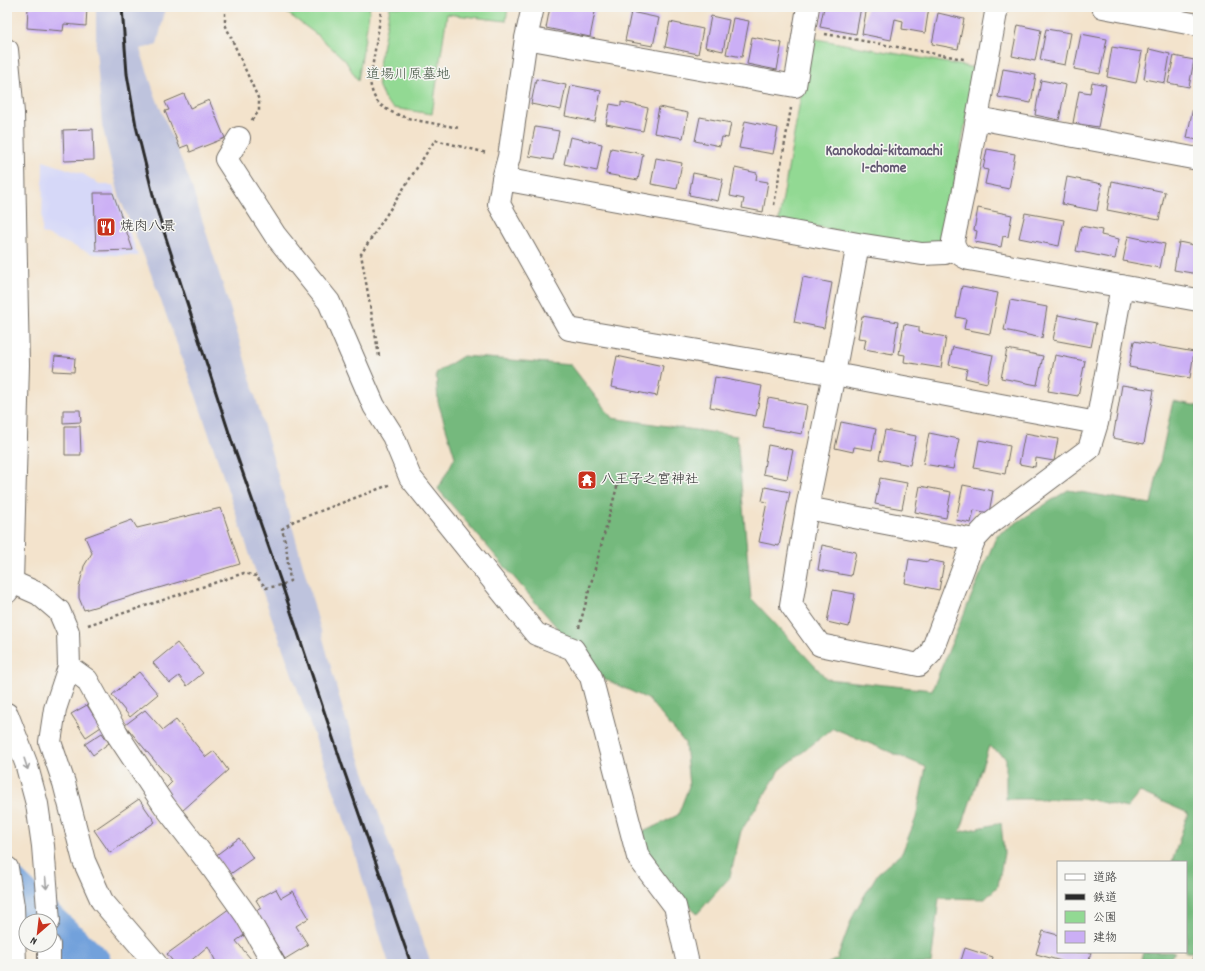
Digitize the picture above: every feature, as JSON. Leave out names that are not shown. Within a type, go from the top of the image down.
[{"type":"main road","points":[[533,7],[526,38],[509,157],[503,179],[499,204],[569,329],[834,374],[1097,423]]},
{"type":"main road","points":[[526,38],[795,86],[808,7]]},
{"type":"main road","points":[[997,7],[953,241],[960,256],[969,259],[1198,300]]},
{"type":"main road","points":[[1103,7],[1198,24]]},
{"type":"main road","points":[[7,50],[13,113],[18,365],[9,587],[39,594],[59,611],[68,632],[69,667],[55,710],[50,742],[64,783],[84,861],[102,901],[156,964]]},
{"type":"main road","points":[[977,118],[1198,159]]},
{"type":"main road","points":[[239,138],[226,159],[275,235],[329,302],[374,406],[393,436],[410,477],[536,634],[573,649],[592,677],[638,857],[675,906],[688,964]]},
{"type":"main road","points":[[503,179],[858,244],[922,254],[945,253],[955,248]]},
{"type":"main road","points":[[858,244],[807,508],[791,605],[820,645],[919,666],[931,653],[974,540],[989,524],[1089,449],[1097,423],[1122,286]]},
{"type":"main road","points":[[807,508],[974,540]]},
{"type":"main road","points":[[69,667],[87,680],[119,737],[147,780],[246,915],[274,964]]},
{"type":"main road","points":[[7,714],[28,770],[37,804],[43,846],[48,913]]},
{"type":"main road","points":[[7,868],[13,906],[15,963]]},
{"type":"main road","points":[[49,953],[49,964]]},
{"type":"path","points":[[225,7],[225,24],[259,100],[259,111],[239,138]]},
{"type":"path","points":[[382,7],[370,81],[376,100],[384,108],[393,113],[459,128]]},
{"type":"path","points":[[804,30],[986,63]]},
{"type":"path","points":[[771,228],[795,86]]},
{"type":"path","points":[[379,356],[361,254],[435,140],[509,157]]},
{"type":"path","points":[[68,632],[244,573],[256,576],[266,588],[282,585],[290,581],[286,545],[282,530],[294,521],[410,477]]},
{"type":"path","points":[[573,649],[618,482]]},
{"type":"shaded area","points":[[96,7],[166,7],[157,45],[140,49],[155,95],[190,181],[231,311],[343,711],[431,964],[389,964],[343,816],[259,582],[195,393],[147,263],[120,199],[102,125],[96,48]]},
{"type":"shaded area","points":[[43,161],[83,174],[101,185],[113,185],[138,256],[93,254],[42,233]]},
{"type":"green space","points":[[279,7],[370,7],[358,81],[345,60],[316,34]]},
{"type":"green space","name":"道場川原墓地","points":[[390,7],[508,7],[506,21],[447,14],[432,114],[393,108],[385,100],[379,87],[377,75]]},
{"type":"green space","points":[[811,38],[975,68],[943,249],[779,220]]},
{"type":"green space","points":[[463,356],[571,365],[612,418],[737,436],[751,598],[827,679],[932,690],[997,535],[1068,490],[1151,504],[1173,401],[1198,406],[1198,952],[1187,952],[1187,861],[1172,861],[1188,813],[1140,792],[1127,808],[1088,799],[1006,799],[1006,758],[989,746],[960,832],[1001,823],[1004,853],[998,886],[985,899],[939,898],[931,964],[827,964],[837,959],[854,913],[878,873],[902,853],[916,818],[926,767],[833,728],[780,770],[741,831],[730,877],[697,914],[643,854],[639,834],[678,815],[689,786],[685,743],[648,699],[602,678],[438,489],[455,457],[438,402],[436,373]]},
{"type":"green space","points":[[1143,953],[1174,953],[1165,964],[1140,964]]},
{"type":"building","points":[[28,7],[87,7],[86,26],[64,24],[63,31],[27,28]]},
{"type":"building","points":[[550,7],[596,7],[590,37],[546,28]]},
{"type":"building","points":[[824,7],[861,7],[856,34],[820,27]]},
{"type":"building","points":[[867,7],[929,7],[925,33],[902,29],[903,21],[895,19],[891,40],[862,34]]},
{"type":"building","points":[[631,12],[659,18],[653,46],[625,41]]},
{"type":"building","points":[[938,13],[964,19],[958,49],[932,44]]},
{"type":"building","points":[[711,16],[729,20],[723,51],[705,47]]},
{"type":"building","points":[[733,18],[749,21],[742,57],[726,54]]},
{"type":"building","points":[[670,22],[703,29],[698,54],[665,47]]},
{"type":"building","points":[[1018,25],[1041,30],[1035,61],[1012,56]]},
{"type":"building","points":[[1046,29],[1071,33],[1065,65],[1040,60]]},
{"type":"building","points":[[1081,34],[1107,39],[1100,74],[1074,69]]},
{"type":"building","points":[[752,37],[782,43],[777,70],[747,64]]},
{"type":"building","points":[[1112,47],[1142,52],[1136,83],[1107,77]]},
{"type":"building","points":[[1149,49],[1170,54],[1165,83],[1144,79]]},
{"type":"building","points":[[1174,56],[1194,60],[1189,87],[1168,83]]},
{"type":"building","points":[[1003,69],[1036,75],[1031,103],[998,97]]},
{"type":"building","points":[[536,79],[566,85],[561,110],[531,104]]},
{"type":"building","points":[[1041,80],[1066,85],[1059,120],[1035,115]]},
{"type":"building","points":[[1092,82],[1106,85],[1098,127],[1073,123],[1079,91],[1090,93]]},
{"type":"building","points":[[571,85],[601,91],[595,122],[565,116]]},
{"type":"building","points":[[184,94],[190,108],[209,100],[225,138],[190,152],[188,145],[180,148],[165,111],[169,110],[165,102]]},
{"type":"building","points":[[621,102],[648,108],[643,131],[606,124],[610,104],[621,106]]},
{"type":"building","points":[[659,107],[688,113],[683,138],[654,133]]},
{"type":"building","points":[[1193,107],[1198,108],[1198,140],[1187,138]]},
{"type":"building","points":[[700,117],[731,123],[728,138],[722,137],[720,146],[695,141]]},
{"type":"building","points":[[745,121],[778,128],[773,154],[739,148]]},
{"type":"building","points":[[535,127],[559,131],[553,160],[529,156]]},
{"type":"building","points":[[93,129],[94,160],[64,161],[63,130]]},
{"type":"building","points":[[570,137],[602,144],[597,171],[564,164]]},
{"type":"building","points":[[611,148],[643,154],[638,180],[606,174]]},
{"type":"building","points":[[987,149],[1015,154],[1009,189],[985,184],[988,170],[983,169]]},
{"type":"building","points":[[656,158],[682,163],[677,189],[651,184]]},
{"type":"building","points":[[735,168],[757,173],[756,180],[768,182],[763,212],[742,208],[744,199],[730,196]]},
{"type":"building","points":[[693,173],[723,179],[718,201],[689,195]]},
{"type":"building","points":[[1067,177],[1102,184],[1097,211],[1062,204]]},
{"type":"building","points":[[1112,181],[1165,192],[1159,220],[1107,210]]},
{"type":"building","points":[[94,193],[113,193],[133,250],[96,251]]},
{"type":"building","points":[[978,208],[1012,215],[1008,237],[1003,236],[1001,247],[975,242],[977,231],[974,230]]},
{"type":"building","points":[[1025,213],[1064,220],[1059,246],[1019,238]]},
{"type":"building","points":[[1081,226],[1102,230],[1101,235],[1119,239],[1115,259],[1076,251]]},
{"type":"building","points":[[1128,236],[1165,244],[1160,268],[1123,261]]},
{"type":"building","points":[[1179,242],[1198,246],[1198,274],[1174,270]]},
{"type":"building","points":[[803,277],[832,283],[824,328],[794,322]]},
{"type":"building","points":[[962,286],[998,293],[990,334],[964,329],[966,319],[956,317]]},
{"type":"building","points":[[1010,300],[1047,307],[1042,338],[1004,330]]},
{"type":"building","points":[[1058,315],[1096,323],[1091,347],[1053,340]]},
{"type":"building","points":[[862,316],[898,322],[893,354],[864,349],[866,339],[858,338]]},
{"type":"building","points":[[904,324],[919,327],[919,332],[946,337],[941,368],[904,362],[905,355],[899,354]]},
{"type":"building","points":[[1134,341],[1194,352],[1190,378],[1129,367]]},
{"type":"building","points":[[953,347],[993,355],[987,383],[965,378],[967,369],[949,365]]},
{"type":"building","points":[[1007,349],[1043,356],[1037,385],[1001,378]]},
{"type":"building","points":[[1055,355],[1085,361],[1078,396],[1048,391]]},
{"type":"building","points":[[55,356],[75,358],[74,372],[53,371]]},
{"type":"building","points":[[617,356],[663,366],[657,396],[611,387]]},
{"type":"building","points":[[715,377],[762,386],[756,416],[710,407]]},
{"type":"building","points":[[1122,385],[1154,390],[1144,444],[1113,438]]},
{"type":"building","points":[[768,398],[807,405],[802,434],[763,427]]},
{"type":"building","points":[[63,410],[80,410],[81,422],[63,423]]},
{"type":"building","points":[[841,422],[876,429],[872,450],[854,447],[853,452],[835,448]]},
{"type":"building","points":[[65,426],[80,426],[81,455],[65,455]]},
{"type":"building","points":[[885,430],[916,436],[910,465],[879,459]]},
{"type":"building","points":[[929,433],[959,439],[953,469],[923,464]]},
{"type":"building","points":[[1025,433],[1058,439],[1054,461],[1036,458],[1035,467],[1019,464]]},
{"type":"building","points":[[979,440],[1010,446],[1005,474],[974,468]]},
{"type":"building","points":[[768,445],[793,450],[787,479],[763,474]]},
{"type":"building","points":[[880,478],[907,483],[902,509],[875,504]]},
{"type":"building","points":[[963,485],[993,491],[989,513],[974,510],[971,523],[956,520]]},
{"type":"building","points":[[920,486],[951,492],[946,518],[915,512]]},
{"type":"building","points":[[765,487],[790,492],[779,546],[759,542],[767,502],[762,501]]},
{"type":"building","points":[[221,508],[240,564],[84,610],[79,598],[79,587],[84,566],[92,553],[85,537],[132,520],[137,528]]},
{"type":"building","points":[[822,545],[856,552],[851,576],[818,570]]},
{"type":"building","points":[[909,559],[944,563],[939,590],[905,583]]},
{"type":"building","points":[[833,590],[855,594],[849,627],[827,622]]},
{"type":"building","points":[[177,643],[203,673],[187,686],[179,676],[170,683],[153,663]]},
{"type":"building","points":[[139,672],[158,694],[130,717],[112,695]]},
{"type":"building","points":[[87,705],[101,727],[86,737],[71,714]]},
{"type":"building","points":[[145,710],[163,730],[176,720],[206,757],[214,751],[228,770],[182,811],[163,791],[172,782],[125,725]]},
{"type":"building","points":[[102,733],[109,743],[93,755],[85,744]]},
{"type":"building","points":[[139,799],[155,822],[110,853],[94,830]]},
{"type":"building","points":[[239,838],[253,858],[229,875],[215,856]]},
{"type":"building","points":[[276,889],[281,898],[293,891],[309,918],[296,926],[308,945],[285,959],[256,911],[261,908],[256,900]]},
{"type":"building","points":[[230,908],[247,933],[236,941],[255,964],[219,964],[215,960],[208,946],[187,964],[175,964],[167,954]]},
{"type":"building","points":[[1043,931],[1057,935],[1057,953],[1091,953],[1088,964],[1072,964],[1036,954]]},
{"type":"building","points":[[965,948],[993,957],[991,964],[960,964]]},
{"type":"building","points":[[1193,957],[1198,959],[1198,964],[1190,964]]},
{"type":"waterway","points":[[7,885],[37,913]]},
{"type":"waterway","points":[[58,933],[91,964]]},
{"type":"railway","points":[[122,7],[127,74],[136,126],[156,207],[232,442],[411,964]]},
{"type":"place","name":"焼肉八景","points":[[106,227]]},
{"type":"place","name":"八王子之宮神社","points":[[587,480]]},
{"type":"district","name":"Kanokodai-kitamachi 1-chome","points":[[884,160]]}]
